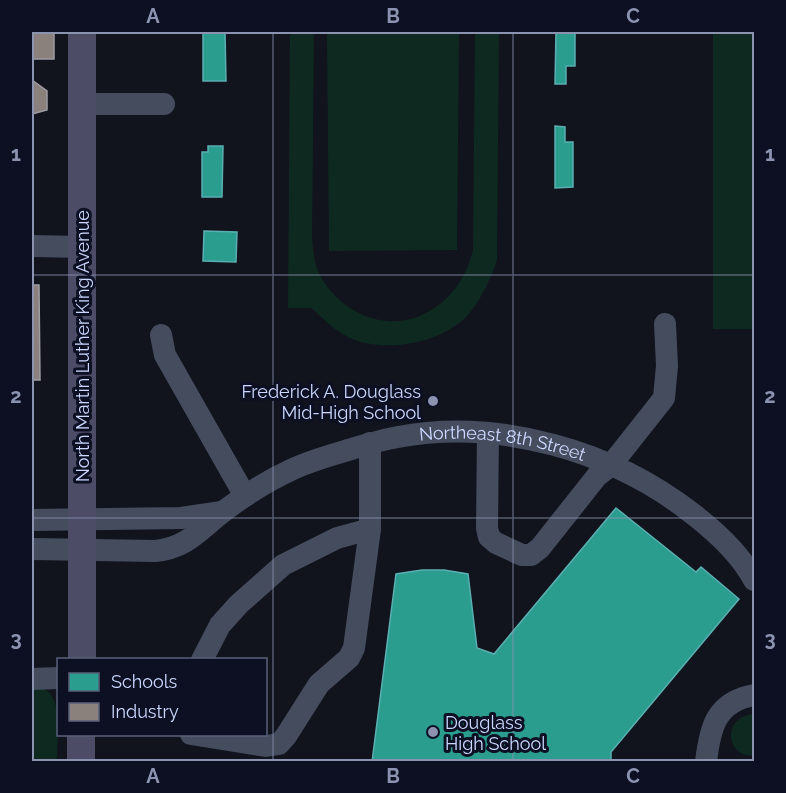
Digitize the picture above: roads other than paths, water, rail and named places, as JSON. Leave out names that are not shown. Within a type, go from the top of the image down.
[{"type":"main road","name":"North Martin Luther King Avenue","points":[[82,32],[82,658]]},
{"type":"main road","points":[[81,736],[81,762]]},
{"type":"street","points":[[82,104],[164,104]]},
{"type":"street","points":[[32,246],[82,247]]},
{"type":"street","points":[[488,433],[487,528],[489,537],[496,543],[522,555],[531,555],[540,548],[597,476],[611,465],[663,398],[667,366],[665,324]]},
{"type":"street","points":[[161,335],[165,355],[245,496]]},
{"type":"street","name":"Northeast 8th Street","points":[[32,549],[170,550],[184,544],[245,496],[294,468],[399,436],[447,432],[488,433],[544,442],[631,474],[701,520],[733,551],[754,580]]},
{"type":"street","points":[[198,736],[266,746],[279,744],[320,684],[349,658],[354,648],[370,529],[370,443]]},
{"type":"street","name":"Northeast 8th Street","points":[[32,520],[181,518],[222,512]]},
{"type":"street","points":[[202,658],[219,625],[239,604],[284,565],[337,538],[370,529]]},
{"type":"street","points":[[32,679],[57,678]]},
{"type":"street","points":[[706,762],[714,722],[724,708],[738,698],[754,695]]},
{"type":"place","name":"Frederick A. Douglass Mid-High School","points":[[433,401]]},
{"type":"place","name":"Douglass High School","points":[[433,732]]}]
